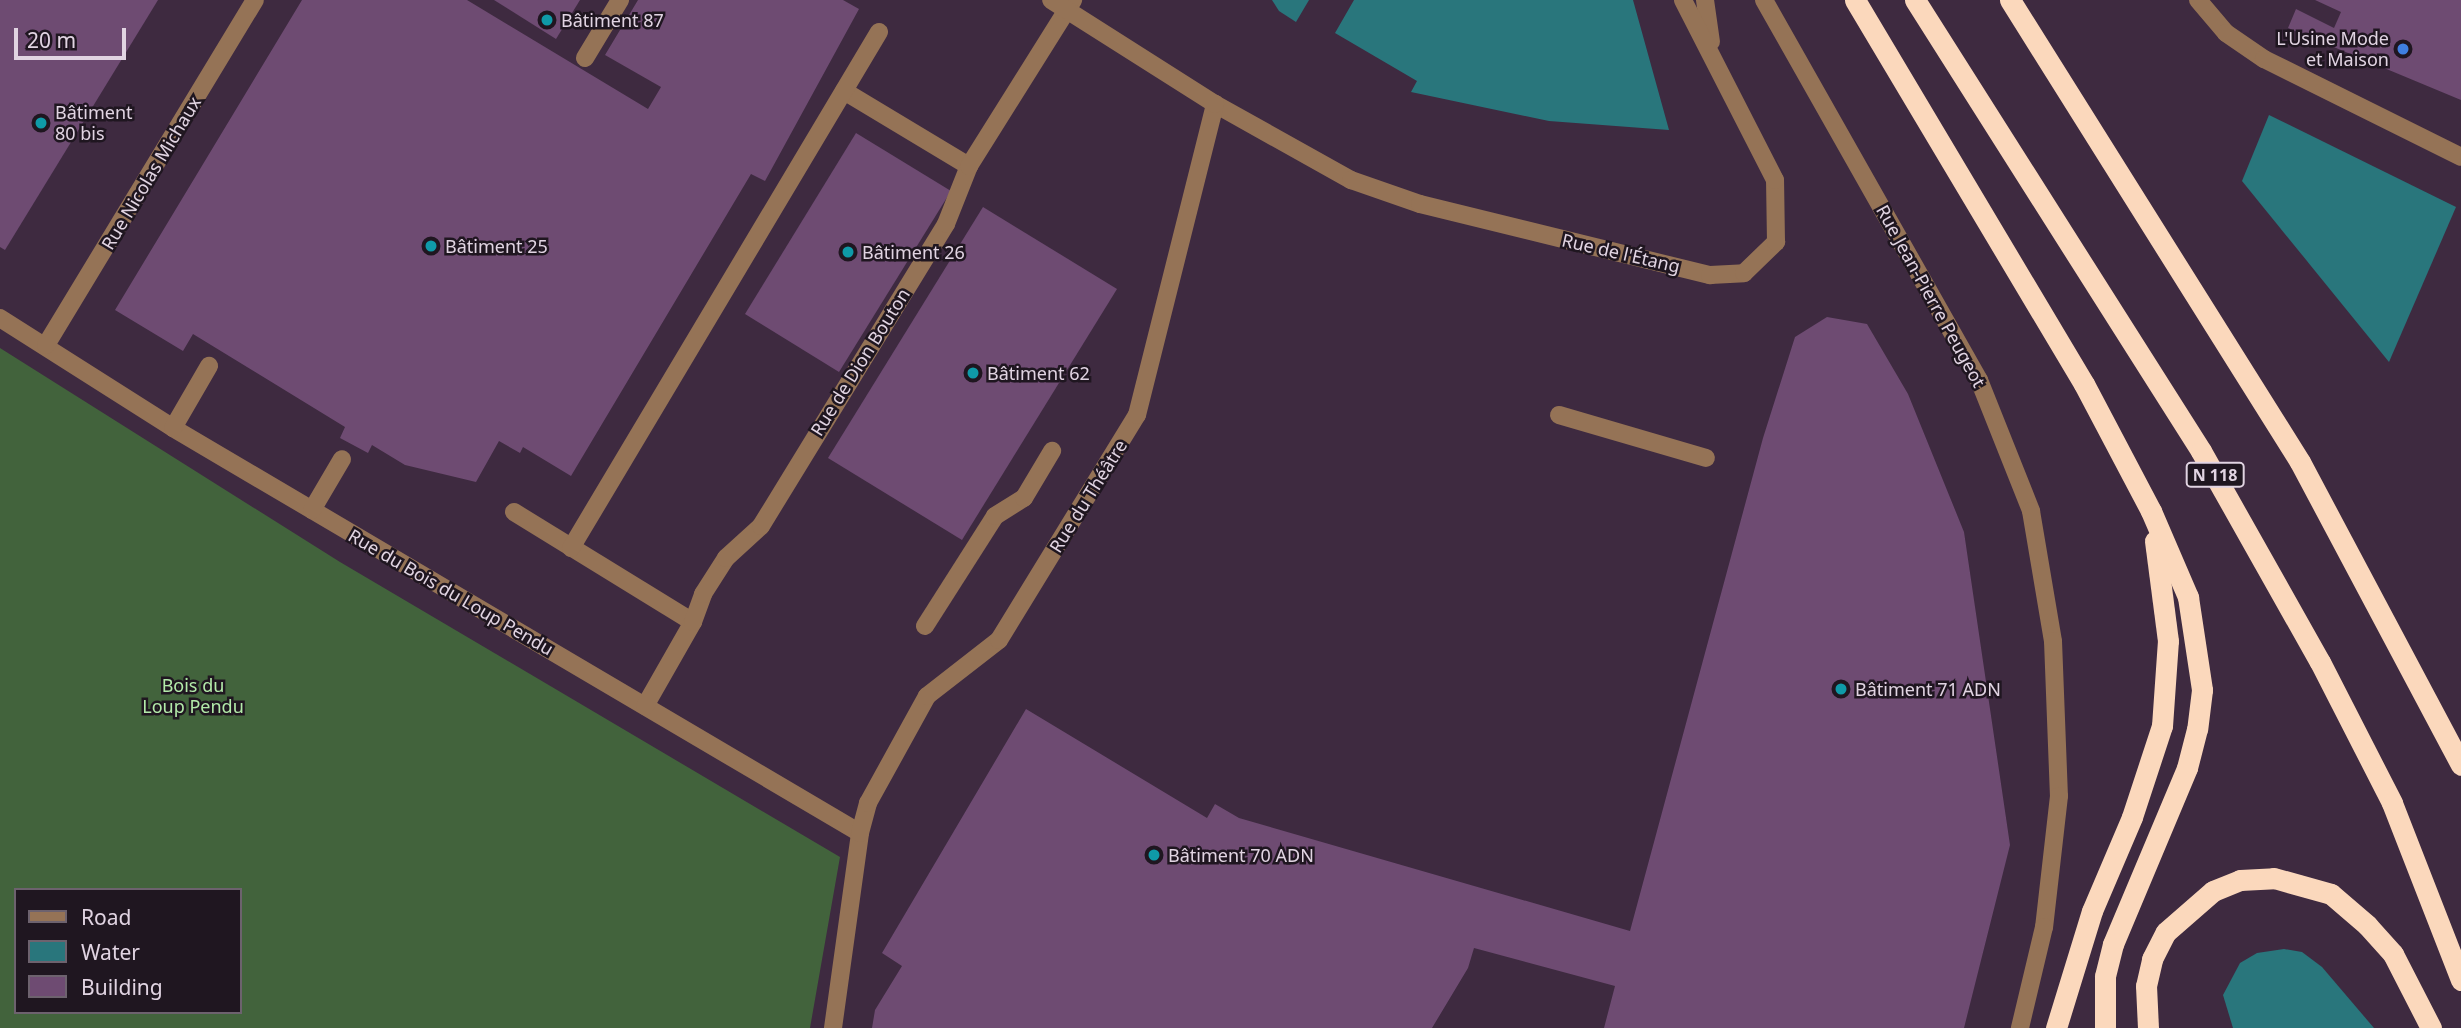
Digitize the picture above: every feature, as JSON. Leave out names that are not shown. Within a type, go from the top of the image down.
[{"type":"highway","points":[[1855,0],[2084,384],[2151,511],[2188,597],[2203,690],[2187,768],[2113,944],[2105,976],[2105,1028]]},
{"type":"highway","name":"N 118","points":[[1915,0],[2201,452],[2313,650],[2392,803],[2461,980]]},
{"type":"highway","points":[[2010,0],[2300,462],[2461,765]]},
{"type":"highway","points":[[2056,1028],[2092,911],[2132,817],[2162,726],[2168,640],[2151,511]]},
{"type":"highway","points":[[2148,1028],[2146,986],[2152,958],[2166,932],[2188,908],[2213,891],[2240,880],[2274,878],[2331,894],[2367,925],[2393,954],[2431,1028]]},
{"type":"street","name":"Rue Nicolas Michaux","points":[[46,345],[255,0]]},
{"type":"street","points":[[584,58],[620,0]]},
{"type":"street","points":[[1051,0],[1070,5],[1215,104]]},
{"type":"street","name":"Rue de l'Étang","points":[[1215,104],[1351,180],[1420,204],[1710,275],[1744,273],[1776,242],[1775,180],[1712,50],[1683,0]]},
{"type":"street","points":[[1705,0],[1712,50]]},
{"type":"street","name":"Rue Jean-Pierre Peugeot","points":[[1764,0],[1979,380],[2031,511],[2053,641],[2059,796],[2045,927],[2020,1028]]},
{"type":"street","points":[[2198,0],[2227,33],[2264,59],[2461,157]]},
{"type":"street","name":"Rue de Dion Bouton","points":[[645,706],[693,622],[702,594],[726,558],[761,526],[946,224],[969,166],[1070,5]]},
{"type":"street","points":[[572,548],[879,32]]},
{"type":"street","points":[[844,91],[969,166]]},
{"type":"street","name":"Rue du Théâtre","points":[[833,1028],[860,833],[885,766],[927,696],[999,640],[1137,415],[1215,104]]},
{"type":"street","name":"Rue du Bois du Loup Pendu","points":[[0,318],[173,428],[860,833]]},
{"type":"street","points":[[173,428],[209,366]]},
{"type":"street","points":[[1559,415],[1706,458]]},
{"type":"street","points":[[925,626],[995,516],[1024,498],[1052,451]]},
{"type":"street","points":[[312,510],[342,459]]},
{"type":"street","points":[[514,512],[693,622]]},
{"type":"green space","name":"Bois du Loup Pendu","points":[[0,348],[340,562],[840,857],[810,1028],[0,1028]]},
{"type":"water","points":[[1272,0],[1309,0],[1296,22],[1279,11]]},
{"type":"water","points":[[1354,0],[1633,0],[1669,130],[1549,121],[1411,92],[1417,81],[1335,33]]},
{"type":"water","points":[[2269,115],[2456,207],[2389,362],[2242,181]]},
{"type":"water","points":[[2284,949],[2302,952],[2322,967],[2374,1028],[2233,1028],[2223,995],[2240,963],[2257,953]]},
{"type":"building","name":"Bâtiment 80 bis","points":[[0,0],[158,0],[5,250],[0,247]]},
{"type":"building","name":"Bâtiment 25","points":[[302,0],[467,0],[648,109],[661,87],[605,55],[638,0],[843,0],[859,9],[765,181],[751,174],[571,476],[523,447],[520,453],[499,441],[476,482],[405,465],[372,445],[368,453],[340,438],[345,427],[193,334],[183,351],[115,310]]},
{"type":"building","name":"Bâtiment 87","points":[[494,0],[580,0],[556,39]]},
{"type":"building","name":"L'Usine Mode et Maison","points":[[2315,0],[2461,0],[2461,100],[2288,28],[2296,9],[2334,28],[2341,12]]},
{"type":"building","name":"Bâtiment 26","points":[[856,133],[951,191],[839,372],[745,314]]},
{"type":"building","name":"Bâtiment 62","points":[[983,207],[1117,289],[962,540],[828,458]]},
{"type":"building","points":[[1827,317],[1867,324],[1908,394],[1964,532],[2010,845],[1964,1028],[1604,1028],[1615,986],[1474,948],[1468,968],[1432,1028],[872,1028],[875,1010],[902,966],[882,953],[1026,709],[1207,818],[1215,804],[1239,818],[1630,931],[1763,438],[1795,337]]},
{"type":"place","name":"Bâtiment 87","points":[[547,20]]},
{"type":"place","name":"L'Usine Mode et Maison","points":[[2403,49]]},
{"type":"place","name":"Bâtiment 80 bis","points":[[41,123]]},
{"type":"place","name":"Bâtiment 25","points":[[431,246]]},
{"type":"place","name":"Bâtiment 26","points":[[848,252]]},
{"type":"place","name":"Bâtiment 62","points":[[973,373]]},
{"type":"place","name":"Bâtiment 71 ADN","points":[[1841,689]]},
{"type":"place","name":"Bâtiment 70 ADN","points":[[1154,855]]}]
